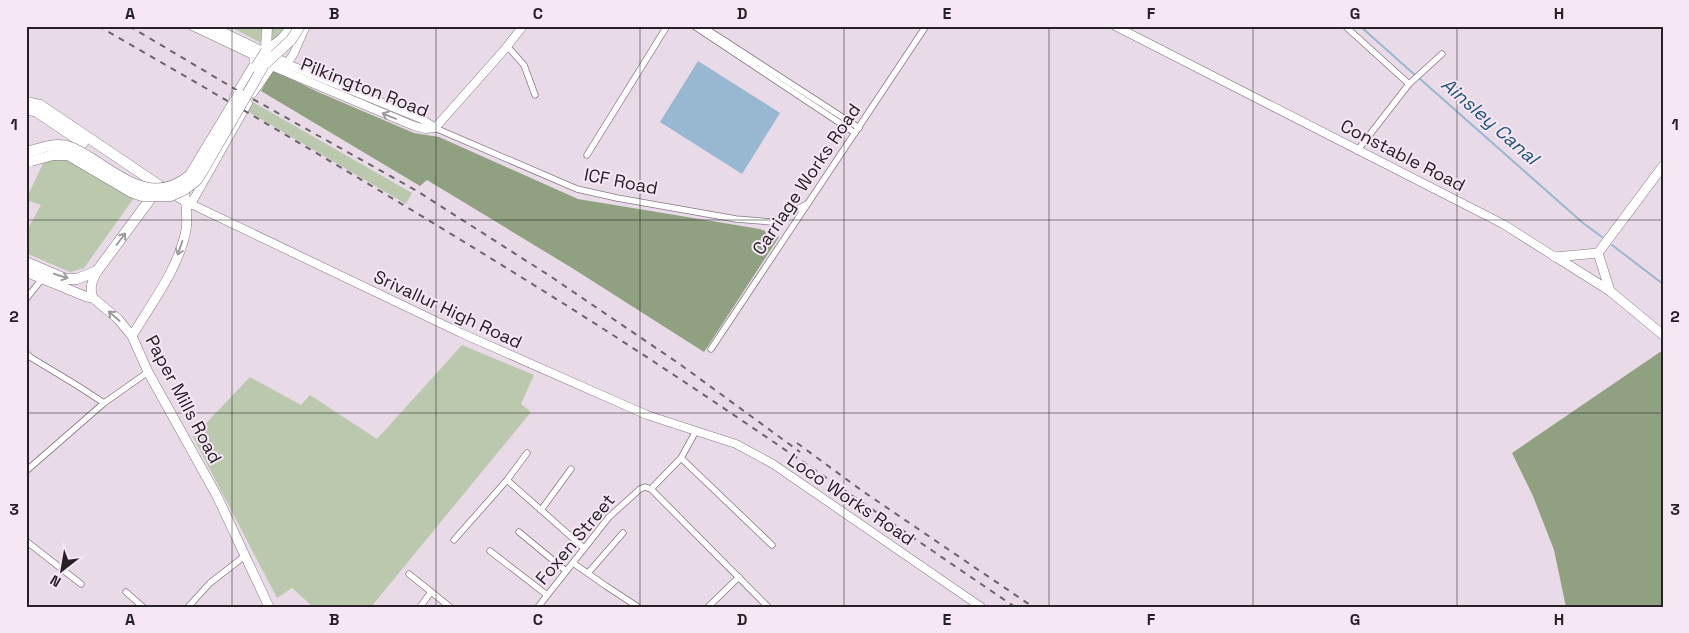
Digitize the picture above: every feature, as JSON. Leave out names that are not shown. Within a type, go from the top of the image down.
[{"type":"main road","points":[[209,26],[287,64]]},
{"type":"main road","points":[[266,51],[267,26]]},
{"type":"main road","points":[[26,152],[52,146],[67,146],[131,183],[142,187],[153,190],[176,185],[190,175],[266,51],[288,34],[293,26]]},
{"type":"main road","points":[[26,162],[53,155],[68,155],[131,192],[142,196],[171,196],[184,190],[202,174],[264,65],[291,40],[300,26]]},
{"type":"main road","points":[[26,102],[40,105],[161,190],[188,202]]},
{"type":"main road","points":[[26,109],[37,112],[130,173],[140,185],[144,194],[145,206]]},
{"type":"main road","points":[[1555,257],[1598,253],[1663,166]]},
{"type":"main road","name":"Paper Mills Road","points":[[180,177],[188,202],[186,232],[178,256],[169,274],[132,336],[148,372],[217,496],[269,607]]},
{"type":"main road","points":[[132,336],[118,319],[93,298],[90,285],[97,271],[145,206],[161,190]]},
{"type":"main road","points":[[1598,253],[1610,291]]},
{"type":"main road","name":"Constable Road","points":[[1555,257],[1610,291],[1663,335]]},
{"type":"main road","points":[[26,262],[66,278],[77,279],[97,271]]},
{"type":"main road","points":[[26,272],[86,298],[93,298]]},
{"type":"street","points":[[161,190],[188,169],[254,64],[254,55],[192,26]]},
{"type":"street","points":[[287,64],[306,26]]},
{"type":"street","name":"Pilkington Road","points":[[272,66],[414,126],[426,129],[435,128],[507,46],[522,26]]},
{"type":"street","points":[[588,155],[667,26]]},
{"type":"street","points":[[694,26],[857,130]]},
{"type":"street","points":[[702,26],[857,130]]},
{"type":"street","name":"Carriage Works Road","points":[[711,349],[926,26]]},
{"type":"street","name":"Constable Road","points":[[1115,26],[1503,224],[1555,257]]},
{"type":"street","points":[[1345,26],[1409,84]]},
{"type":"street","points":[[507,46],[524,65],[535,95]]},
{"type":"street","points":[[1357,150],[1409,84],[1442,54]]},
{"type":"street","points":[[188,202],[253,93],[272,66],[287,64],[422,120],[435,128]]},
{"type":"street","name":"ICF Road","points":[[435,128],[577,189],[617,198],[736,219],[772,222],[808,204]]},
{"type":"street","name":"Srivallur High Road","points":[[188,202],[461,333],[647,415],[696,431]]},
{"type":"street","points":[[26,299],[42,279]]},
{"type":"street","points":[[27,358],[78,386],[104,404]]},
{"type":"street","points":[[26,471],[104,404],[148,372]]},
{"type":"street","name":"Foxen Street","points":[[540,606],[609,517],[640,489],[645,487],[651,489],[681,458],[696,431]]},
{"type":"street","name":"Loco Works Road","points":[[696,431],[736,444],[773,464],[981,607]]},
{"type":"street","points":[[454,540],[507,480],[527,453]]},
{"type":"street","points":[[681,458],[772,545]]},
{"type":"street","points":[[541,510],[571,469]]},
{"type":"street","points":[[507,480],[584,548]]},
{"type":"street","points":[[651,489],[768,607]]},
{"type":"street","points":[[519,532],[566,571]]},
{"type":"street","points":[[588,573],[623,533]]},
{"type":"street","points":[[27,544],[81,584]]},
{"type":"street","points":[[490,551],[547,595]]},
{"type":"street","points":[[188,607],[210,583],[246,555]]},
{"type":"street","points":[[573,563],[638,607]]},
{"type":"street","points":[[409,574],[450,607]]},
{"type":"street","points":[[708,607],[739,577]]},
{"type":"street","points":[[126,592],[143,607]]},
{"type":"street","points":[[420,607],[431,592]]},
{"type":"green space","points":[[229,26],[288,26],[267,46]]},
{"type":"green space","points":[[273,70],[318,92],[414,133],[439,137],[578,199],[760,229],[779,237],[704,352],[572,268],[427,180],[420,186],[261,91]]},
{"type":"green space","points":[[251,101],[412,193],[406,204],[247,111]]},
{"type":"green space","points":[[45,159],[65,159],[78,164],[136,195],[84,268],[70,272],[26,253],[26,232],[41,205],[26,200]]},
{"type":"green space","points":[[462,345],[534,375],[521,404],[531,412],[371,607],[313,607],[292,588],[277,598],[193,437],[250,377],[301,405],[310,395],[377,439]]},
{"type":"green space","points":[[1663,350],[1663,607],[1566,607],[1554,550],[1533,496],[1512,453]]},
{"type":"water","points":[[698,61],[780,113],[742,174],[660,122]]},
{"type":"waterway","name":"Ainsley Canal","points":[[1360,26],[1415,75]]},
{"type":"waterway","name":"Ainsley Canal","points":[[1419,78],[1583,223],[1602,237]]},
{"type":"waterway","name":"Ainsley Canal","points":[[1612,245],[1663,284]]},
{"type":"railway","points":[[98,26],[340,167],[580,314],[744,422],[1015,607]]},
{"type":"railway","points":[[129,26],[235,89],[417,191],[550,276],[681,365],[800,452]]},
{"type":"railway","points":[[797,443],[861,490],[1033,607]]}]
